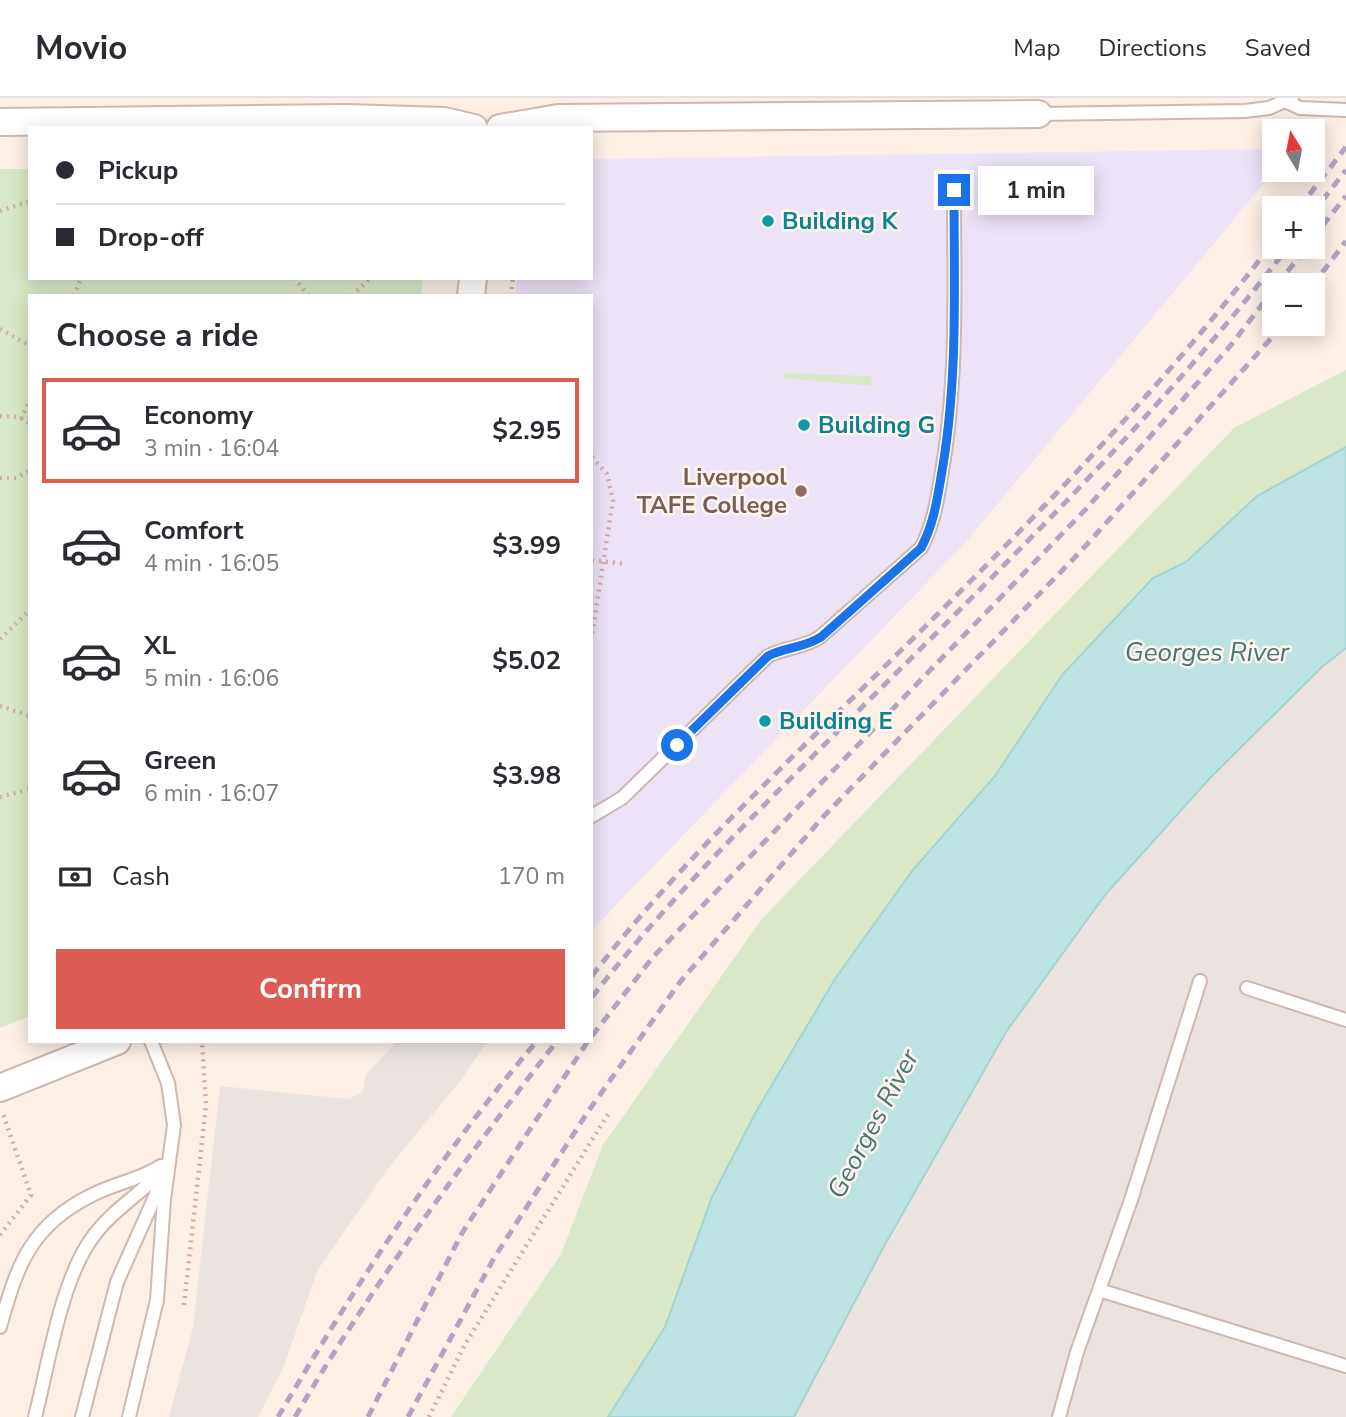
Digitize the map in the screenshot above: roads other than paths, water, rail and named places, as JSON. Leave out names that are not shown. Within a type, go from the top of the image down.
[{"type":"street","points":[[0,122],[186,109],[444,121],[468,126]]},
{"type":"street","points":[[512,126],[558,118],[1038,114]]},
{"type":"street","points":[[0,1088],[112,1043]]},
{"type":"lane","points":[[1038,114],[1245,111],[1290,100],[1300,108],[1346,110]]},
{"type":"lane","points":[[593,815],[622,799],[768,656],[781,649],[810,644],[821,637],[921,548],[930,531],[937,503],[954,372],[954,190]]},
{"type":"lane","points":[[1059,1417],[1076,1352],[1131,1200],[1200,981]]},
{"type":"lane","points":[[1247,988],[1346,1020]]},
{"type":"lane","points":[[129,1417],[157,1300],[164,1199],[170,1160],[173,1104],[152,1043]]},
{"type":"lane","points":[[0,1327],[15,1273],[28,1247],[43,1228],[92,1195],[133,1181],[170,1160]]},
{"type":"lane","points":[[35,1417],[70,1280],[82,1253],[111,1215],[155,1180],[170,1160]]},
{"type":"lane","points":[[82,1417],[117,1282],[170,1160]]},
{"type":"lane","points":[[1099,1290],[1346,1366]]},
{"type":"water","name":"Georges River","points":[[1346,447],[1346,648],[1322,667],[1211,777],[1105,895],[1006,1032],[883,1248],[794,1417],[608,1417],[665,1327],[712,1197],[757,1110],[835,979],[912,871],[995,776],[1062,675],[1153,578],[1186,562],[1257,496]]},
{"type":"railway","points":[[1308,196],[1346,147]]},
{"type":"railway","points":[[1325,197],[1346,170]]},
{"type":"railway","points":[[1325,223],[1346,196]]},
{"type":"railway","points":[[1322,273],[1346,241]]},
{"type":"railway","points":[[593,975],[656,899],[724,825],[1078,470],[1179,358],[1262,256]]},
{"type":"railway","points":[[593,996],[709,862],[1012,557],[1127,437],[1278,259]]},
{"type":"railway","points":[[1286,273],[1298,259]]},
{"type":"railway","points":[[593,1035],[653,957],[1086,509],[1231,345],[1262,305]]},
{"type":"railway","points":[[408,1417],[494,1258],[587,1113],[680,982],[823,817],[1081,551],[1273,336]]},
{"type":"railway","points":[[278,1417],[337,1319],[432,1176],[535,1043]]},
{"type":"railway","points":[[295,1417],[387,1272],[487,1132],[555,1043]]},
{"type":"railway","points":[[368,1417],[462,1233],[587,1043]]},
{"type":"place","name":"Building K","points":[[768,221]]},
{"type":"place","name":"Building G","points":[[804,425]]},
{"type":"place","name":"Liverpool TAFE College","points":[[801,491]]},
{"type":"place","name":"Building E","points":[[765,721]]}]
